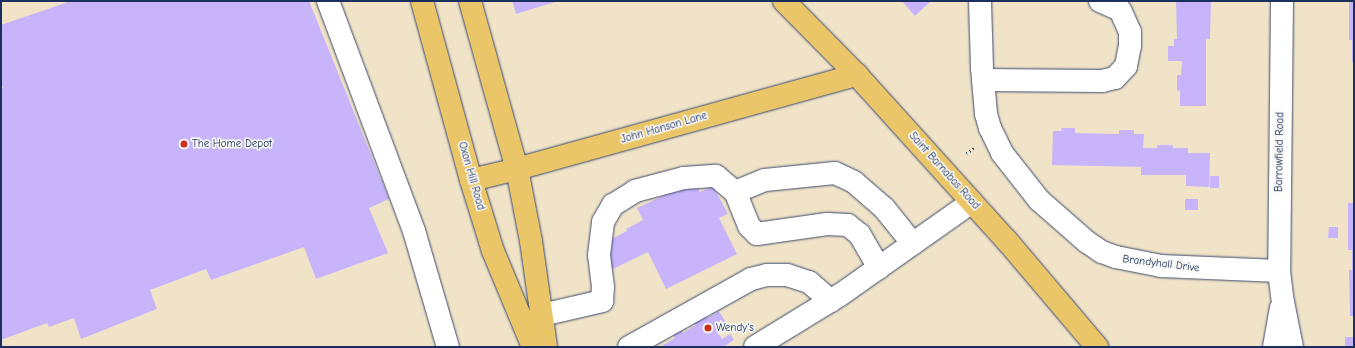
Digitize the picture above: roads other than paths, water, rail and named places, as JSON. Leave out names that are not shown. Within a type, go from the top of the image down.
[{"type":"main road","name":"Oxon Hill Road","points":[[422,1],[471,180],[493,251],[533,347]]},
{"type":"main road","points":[[470,1],[517,170],[531,241],[546,347]]},
{"type":"main road","name":"Saint Barnabas Road","points":[[784,1],[857,75],[972,202],[1097,347]]},
{"type":"main road","name":"John Hanson Lane","points":[[471,180],[517,170],[857,75]]},
{"type":"street","points":[[328,1],[414,231],[448,347]]},
{"type":"street","name":"Brandyhall Drive","points":[[980,1],[983,80],[986,114],[990,128],[1002,153],[1039,200],[1066,225],[1102,252],[1132,262],[1161,266],[1279,271]]},
{"type":"street","points":[[983,80],[1102,81],[1114,78],[1126,66],[1130,46],[1130,32],[1120,10],[1100,1]]},
{"type":"street","name":"Barrowfield Road","points":[[1282,1],[1279,271],[1283,302],[1292,347]]},
{"type":"street","points":[[735,192],[765,180],[835,173],[854,182],[878,203],[913,244]]},
{"type":"street","points":[[542,315],[602,301],[603,287],[599,255],[603,222],[613,206],[635,191],[684,178],[716,176],[735,192],[750,226],[757,234],[827,224],[848,225],[859,234],[880,268]]},
{"type":"street","points":[[755,347],[831,301],[972,202]]},
{"type":"street","points":[[629,347],[751,279],[767,275],[787,275],[809,282],[831,301]]},
{"type":"street","name":"Barrowfield Road","points":[[1274,347],[1283,302]]},
{"type":"place","name":"The Home Depot","points":[[184,144]]},
{"type":"place","name":"Wendy's","points":[[708,328]]}]
